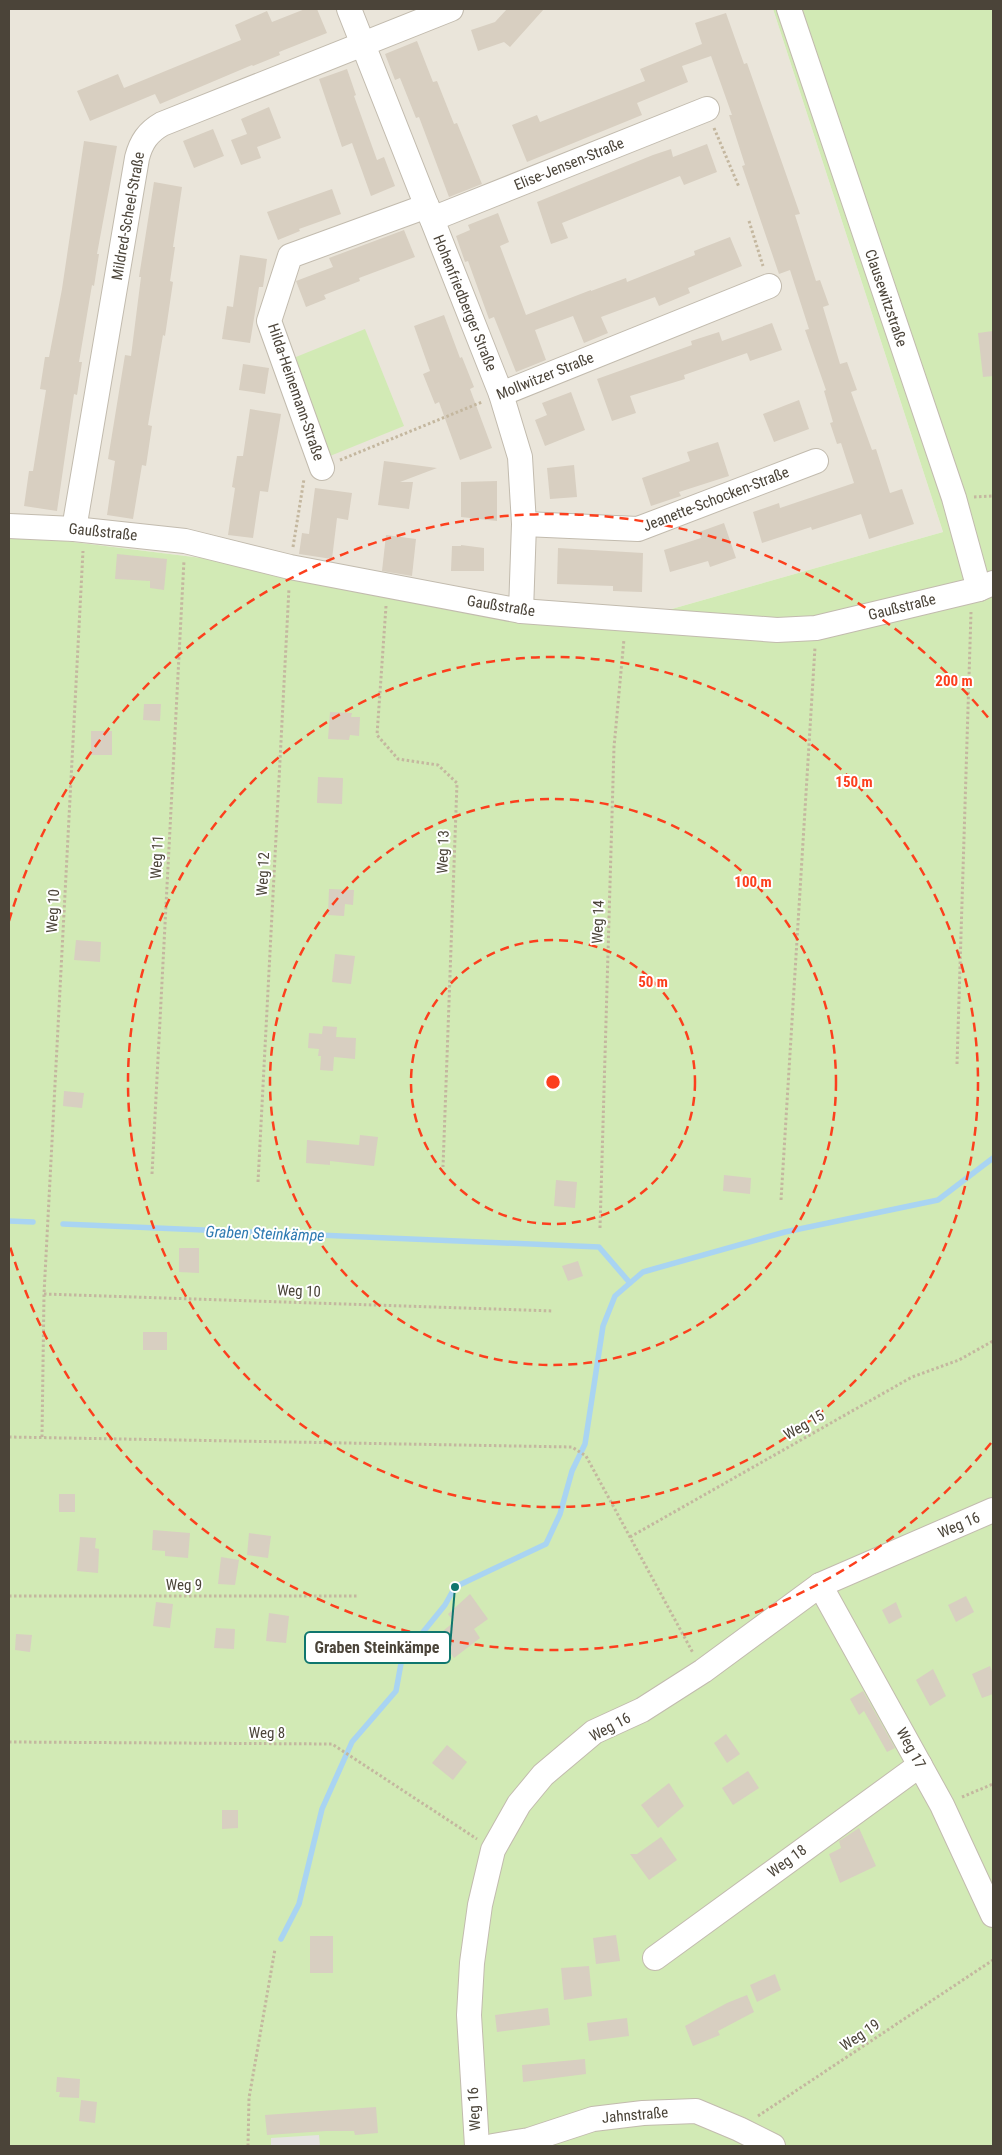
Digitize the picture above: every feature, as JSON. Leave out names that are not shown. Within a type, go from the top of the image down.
[{"type":"street","name":"Hohenfriedberger Straße","points":[[348,9],[502,394],[520,457],[524,524],[521,610]]},
{"type":"street","name":"Mildred-Scheel-Straße","points":[[79,529],[140,147],[151,130],[451,9]]},
{"type":"street","name":"Clausewitzstraße","points":[[789,9],[954,498],[981,587]]},
{"type":"street","name":"Elise-Jensen-Straße","points":[[430,213],[706,108]]},
{"type":"street","name":"Hilda-Heinemann-Straße","points":[[322,468],[269,322],[290,256],[430,213]]},
{"type":"street","name":"Mollwitzer Straße","points":[[502,394],[769,286]]},
{"type":"street","name":"Jeanette-Schocken-Straße","points":[[524,524],[638,529],[816,461]]},
{"type":"street","name":"Gaußstraße","points":[[9,526],[79,529],[185,541],[290,567],[388,587],[521,610],[777,630],[816,628],[981,587]]},
{"type":"street","name":"Weg 16","points":[[477,2146],[469,2015],[472,1963],[480,1905],[493,1850],[519,1804],[543,1774],[594,1732],[642,1710],[703,1671],[820,1585],[993,1510]]},
{"type":"street","name":"Weg 17","points":[[820,1585],[942,1805],[993,1915]]},
{"type":"street","name":"Weg 18","points":[[655,1958],[920,1765]]},
{"type":"street","name":"Jahnstraße","points":[[493,2146],[529,2140],[593,2119],[643,2113],[696,2111],[773,2146]]},
{"type":"path","points":[[706,108],[739,187]]},
{"type":"path","points":[[749,221],[769,286]]},
{"type":"path","name":"Mollwitzer Straße","points":[[290,567],[304,473],[322,468],[502,394]]},
{"type":"path","name":"Weg 10","points":[[42,1437],[44,1294],[79,529]]},
{"type":"path","name":"Weg 11","points":[[152,1174],[185,541]]},
{"type":"path","name":"Weg 12","points":[[258,1182],[290,567]]},
{"type":"path","name":"Weg 13","points":[[388,587],[378,735],[398,759],[438,764],[457,783],[443,1167]]},
{"type":"path","points":[[957,1064],[981,587]]},
{"type":"path","name":"Weg 14","points":[[600,1228],[614,747],[626,618]]},
{"type":"path","points":[[781,1200],[816,628]]},
{"type":"path","name":"Weg 10","points":[[44,1294],[553,1311]]},
{"type":"path","name":"Weg 15","points":[[630,1537],[912,1377],[959,1360],[993,1341]]},
{"type":"path","points":[[9,1437],[572,1448],[586,1456],[703,1671]]},
{"type":"path","name":"Weg 9","points":[[9,1596],[359,1596]]},
{"type":"path","name":"Weg 8","points":[[9,1742],[332,1744],[493,1850]]},
{"type":"path","points":[[942,1805],[993,1784]]},
{"type":"path","points":[[248,2146],[249,2098],[275,1949]]},
{"type":"path","name":"Weg 19","points":[[739,2129],[993,1960]]},
{"type":"shaded area","points":[[9,9],[773,9],[943,532],[654,614],[9,534]]},
{"type":"shaded area","points":[[319,2135],[320,2146],[271,2146],[271,2138]]},
{"type":"green space","points":[[773,9],[993,9],[993,2146],[9,2146],[9,534],[654,614],[943,532]]},
{"type":"green space","points":[[365,329],[404,426],[330,456],[291,359]]},
{"type":"building","points":[[305,9],[317,9],[327,33],[279,52],[280,55],[160,104],[155,94],[90,121],[77,91],[118,74],[124,88],[241,40],[235,25],[267,11],[272,22]]},
{"type":"building","points":[[507,9],[544,9],[510,47],[504,42],[478,51],[471,30],[495,22]]},
{"type":"building","points":[[726,13],[744,64],[747,63],[800,214],[795,215],[816,281],[820,280],[829,305],[823,307],[840,364],[847,362],[857,390],[851,392],[872,450],[876,449],[890,493],[902,489],[914,524],[869,539],[861,514],[812,530],[811,527],[762,543],[753,512],[779,503],[780,508],[854,483],[841,443],[837,444],[830,423],[833,422],[824,391],[826,390],[805,330],[809,329],[790,270],[779,274],[742,166],[745,165],[729,115],[732,115],[711,56],[682,66],[688,82],[637,103],[642,115],[527,162],[512,125],[537,115],[540,122],[645,81],[640,69],[702,44],[695,23]]},
{"type":"building","points":[[417,41],[433,82],[437,81],[454,124],[457,123],[482,184],[449,197],[419,117],[416,118],[400,78],[395,80],[385,54]]},
{"type":"building","points":[[347,69],[356,95],[354,96],[377,160],[384,157],[395,186],[371,196],[352,143],[342,147],[319,79]]},
{"type":"building","points":[[269,107],[281,138],[257,147],[261,158],[241,165],[231,140],[247,134],[241,119]]},
{"type":"building","points":[[213,129],[224,156],[194,168],[183,141]]},
{"type":"building","points":[[84,141],[117,146],[97,254],[99,254],[94,286],[92,285],[79,362],[82,362],[77,395],[74,394],[57,511],[24,506],[29,471],[33,471],[46,390],[40,389],[45,357],[49,357],[62,289]]},
{"type":"building","points":[[707,144],[717,172],[684,185],[680,176],[562,223],[568,238],[551,244],[537,202],[653,155],[671,149],[673,157]]},
{"type":"building","points":[[154,182],[182,187],[173,247],[175,247],[170,281],[173,282],[148,425],[152,426],[146,466],[142,465],[133,519],[107,515],[115,461],[108,459],[125,355],[131,356],[141,277],[139,277]]},
{"type":"building","points":[[332,189],[341,214],[299,229],[300,231],[278,240],[267,212]]},
{"type":"building","points":[[498,213],[509,242],[500,246],[526,315],[626,278],[627,282],[695,255],[694,251],[730,237],[742,266],[688,288],[690,293],[659,306],[655,297],[601,317],[608,333],[584,343],[573,316],[535,330],[546,360],[516,372],[494,317],[489,319],[468,261],[465,262],[456,236],[470,230],[468,225]]},
{"type":"building","points":[[404,230],[415,257],[359,278],[360,281],[324,295],[326,299],[306,307],[296,281],[333,267],[329,258]]},
{"type":"building","points":[[240,255],[267,259],[263,287],[259,287],[250,343],[222,339],[227,306],[233,307]]},
{"type":"building","points":[[444,315],[460,358],[462,357],[474,387],[470,389],[492,448],[460,460],[439,402],[435,404],[423,374],[430,371],[414,326]]},
{"type":"building","points":[[772,323],[782,350],[750,361],[747,353],[684,375],[685,379],[630,396],[636,413],[612,421],[597,379],[692,345],[691,341],[719,332],[722,341]]},
{"type":"building","points":[[993,331],[993,376],[983,377],[978,333]]},
{"type":"building","points":[[243,364],[269,368],[265,394],[239,390]]},
{"type":"building","points":[[571,392],[585,430],[545,446],[535,420],[547,415],[542,403]]},
{"type":"building","points":[[799,400],[809,429],[774,442],[763,414]]},
{"type":"building","points":[[250,409],[281,414],[268,492],[260,491],[253,538],[228,535],[235,488],[232,487],[237,456],[243,456]]},
{"type":"building","points":[[718,442],[729,476],[679,492],[681,496],[651,506],[642,478],[690,461],[687,452]]},
{"type":"building","points":[[384,461],[437,468],[400,482],[413,482],[409,509],[378,505]]},
{"type":"building","points":[[574,465],[577,497],[550,499],[547,468]]},
{"type":"building","points":[[497,481],[497,521],[461,517],[461,482]]},
{"type":"building","points":[[315,488],[352,493],[348,520],[337,518],[332,559],[299,554],[302,533],[309,534]]},
{"type":"building","points":[[724,523],[736,558],[710,567],[708,561],[670,572],[664,550],[701,538],[699,532]]},
{"type":"building","points":[[386,535],[416,539],[412,576],[382,571]]},
{"type":"building","points":[[461,545],[484,548],[484,571],[451,571],[452,546]]},
{"type":"building","points":[[558,548],[643,553],[642,592],[613,591],[613,586],[557,584]]},
{"type":"building","points":[[117,554],[167,559],[164,590],[150,588],[150,581],[115,579]]},
{"type":"building","points":[[144,704],[161,704],[160,721],[143,720]]},
{"type":"building","points":[[330,712],[352,713],[351,717],[360,717],[359,736],[350,735],[349,740],[328,739]]},
{"type":"building","points":[[91,731],[112,731],[112,755],[91,755]]},
{"type":"building","points":[[318,777],[343,778],[342,804],[317,803]]},
{"type":"building","points":[[329,889],[354,890],[353,905],[345,904],[344,916],[328,915]]},
{"type":"building","points":[[76,940],[101,942],[100,962],[74,960]]},
{"type":"building","points":[[335,954],[355,956],[351,984],[332,982]]},
{"type":"building","points":[[323,1026],[337,1027],[336,1037],[356,1038],[355,1059],[334,1057],[333,1071],[320,1070],[321,1056],[318,1056],[319,1049],[308,1048],[309,1033],[322,1034]]},
{"type":"building","points":[[64,1091],[84,1093],[82,1108],[63,1106]]},
{"type":"building","points":[[360,1135],[378,1137],[374,1166],[330,1161],[330,1165],[306,1163],[307,1140],[359,1145]]},
{"type":"building","points":[[724,1175],[751,1178],[750,1194],[723,1191]]},
{"type":"building","points":[[556,1180],[577,1182],[575,1208],[554,1206]]},
{"type":"building","points":[[179,1248],[199,1248],[199,1273],[179,1272]]},
{"type":"building","points":[[578,1261],[583,1276],[568,1281],[562,1266]]},
{"type":"building","points":[[143,1332],[167,1332],[167,1350],[143,1350]]},
{"type":"building","points":[[59,1494],[75,1494],[75,1512],[59,1512]]},
{"type":"building","points":[[153,1530],[190,1533],[188,1558],[165,1556],[165,1551],[152,1550]]},
{"type":"building","points":[[249,1533],[271,1536],[268,1558],[247,1555]]},
{"type":"building","points":[[80,1537],[96,1538],[95,1548],[99,1549],[98,1573],[77,1571]]},
{"type":"building","points":[[221,1557],[239,1560],[235,1585],[218,1584]]},
{"type":"building","points":[[470,1594],[488,1619],[474,1629],[480,1638],[454,1658],[438,1635],[454,1622],[448,1614]]},
{"type":"building","points":[[966,1596],[974,1612],[956,1622],[948,1605]]},
{"type":"building","points":[[156,1602],[173,1604],[170,1628],[153,1626]]},
{"type":"building","points":[[896,1602],[902,1617],[889,1624],[882,1610]]},
{"type":"building","points":[[269,1613],[289,1616],[286,1643],[266,1641]]},
{"type":"building","points":[[216,1628],[235,1629],[234,1649],[214,1648]]},
{"type":"building","points":[[16,1634],[32,1635],[30,1652],[15,1650]]},
{"type":"building","points":[[990,1666],[993,1674],[993,1694],[982,1698],[972,1674]]},
{"type":"building","points":[[933,1669],[946,1696],[930,1706],[916,1680]]},
{"type":"building","points":[[863,1691],[895,1748],[887,1752],[864,1711],[859,1715],[850,1699]]},
{"type":"building","points":[[726,1734],[740,1754],[727,1763],[714,1743]]},
{"type":"building","points":[[447,1745],[467,1762],[453,1780],[432,1763]]},
{"type":"building","points":[[748,1771],[759,1788],[733,1805],[722,1788]]},
{"type":"building","points":[[669,1783],[684,1806],[658,1828],[641,1805]]},
{"type":"building","points":[[222,1810],[238,1810],[238,1828],[222,1829]]},
{"type":"building","points":[[859,1828],[876,1866],[840,1883],[829,1854],[841,1848],[839,1841]]},
{"type":"building","points":[[661,1837],[677,1860],[649,1880],[630,1854],[637,1854]]},
{"type":"building","points":[[616,1935],[620,1961],[596,1964],[593,1938]]},
{"type":"building","points":[[310,1936],[333,1936],[333,1973],[310,1973]]},
{"type":"building","points":[[589,1966],[592,1996],[564,2000],[561,1968]]},
{"type":"building","points":[[775,1974],[781,1990],[757,2002],[750,1985]]},
{"type":"building","points":[[747,1995],[754,2012],[718,2031],[720,2035],[693,2046],[685,2026],[727,2003]]},
{"type":"building","points":[[548,2008],[550,2025],[497,2032],[495,2015]]},
{"type":"building","points":[[627,2018],[629,2036],[589,2041],[587,2023]]},
{"type":"building","points":[[585,2059],[586,2074],[523,2082],[522,2065]]},
{"type":"building","points":[[57,2077],[80,2079],[79,2098],[59,2097],[60,2092],[56,2092]]},
{"type":"building","points":[[81,2100],[97,2102],[95,2123],[79,2121]]},
{"type":"building","points":[[376,2107],[378,2133],[355,2135],[354,2131],[326,2131],[267,2135],[265,2115]]},
{"type":"waterway","points":[[630,1283],[643,1272],[785,1232],[938,1200],[993,1158]]},
{"type":"waterway","name":"Graben Steinkämpe","points":[[9,1221],[33,1222]]},
{"type":"waterway","name":"Graben Steinkämpe","points":[[63,1224],[599,1247],[630,1283],[615,1296],[603,1326],[585,1444],[572,1471],[560,1514],[546,1544],[455,1587],[445,1605],[402,1658],[396,1691],[352,1742],[322,1809],[299,1904],[281,1939]]},
{"type":"place","name":"Graben Steinkämpe","points":[[455,1587]]}]
